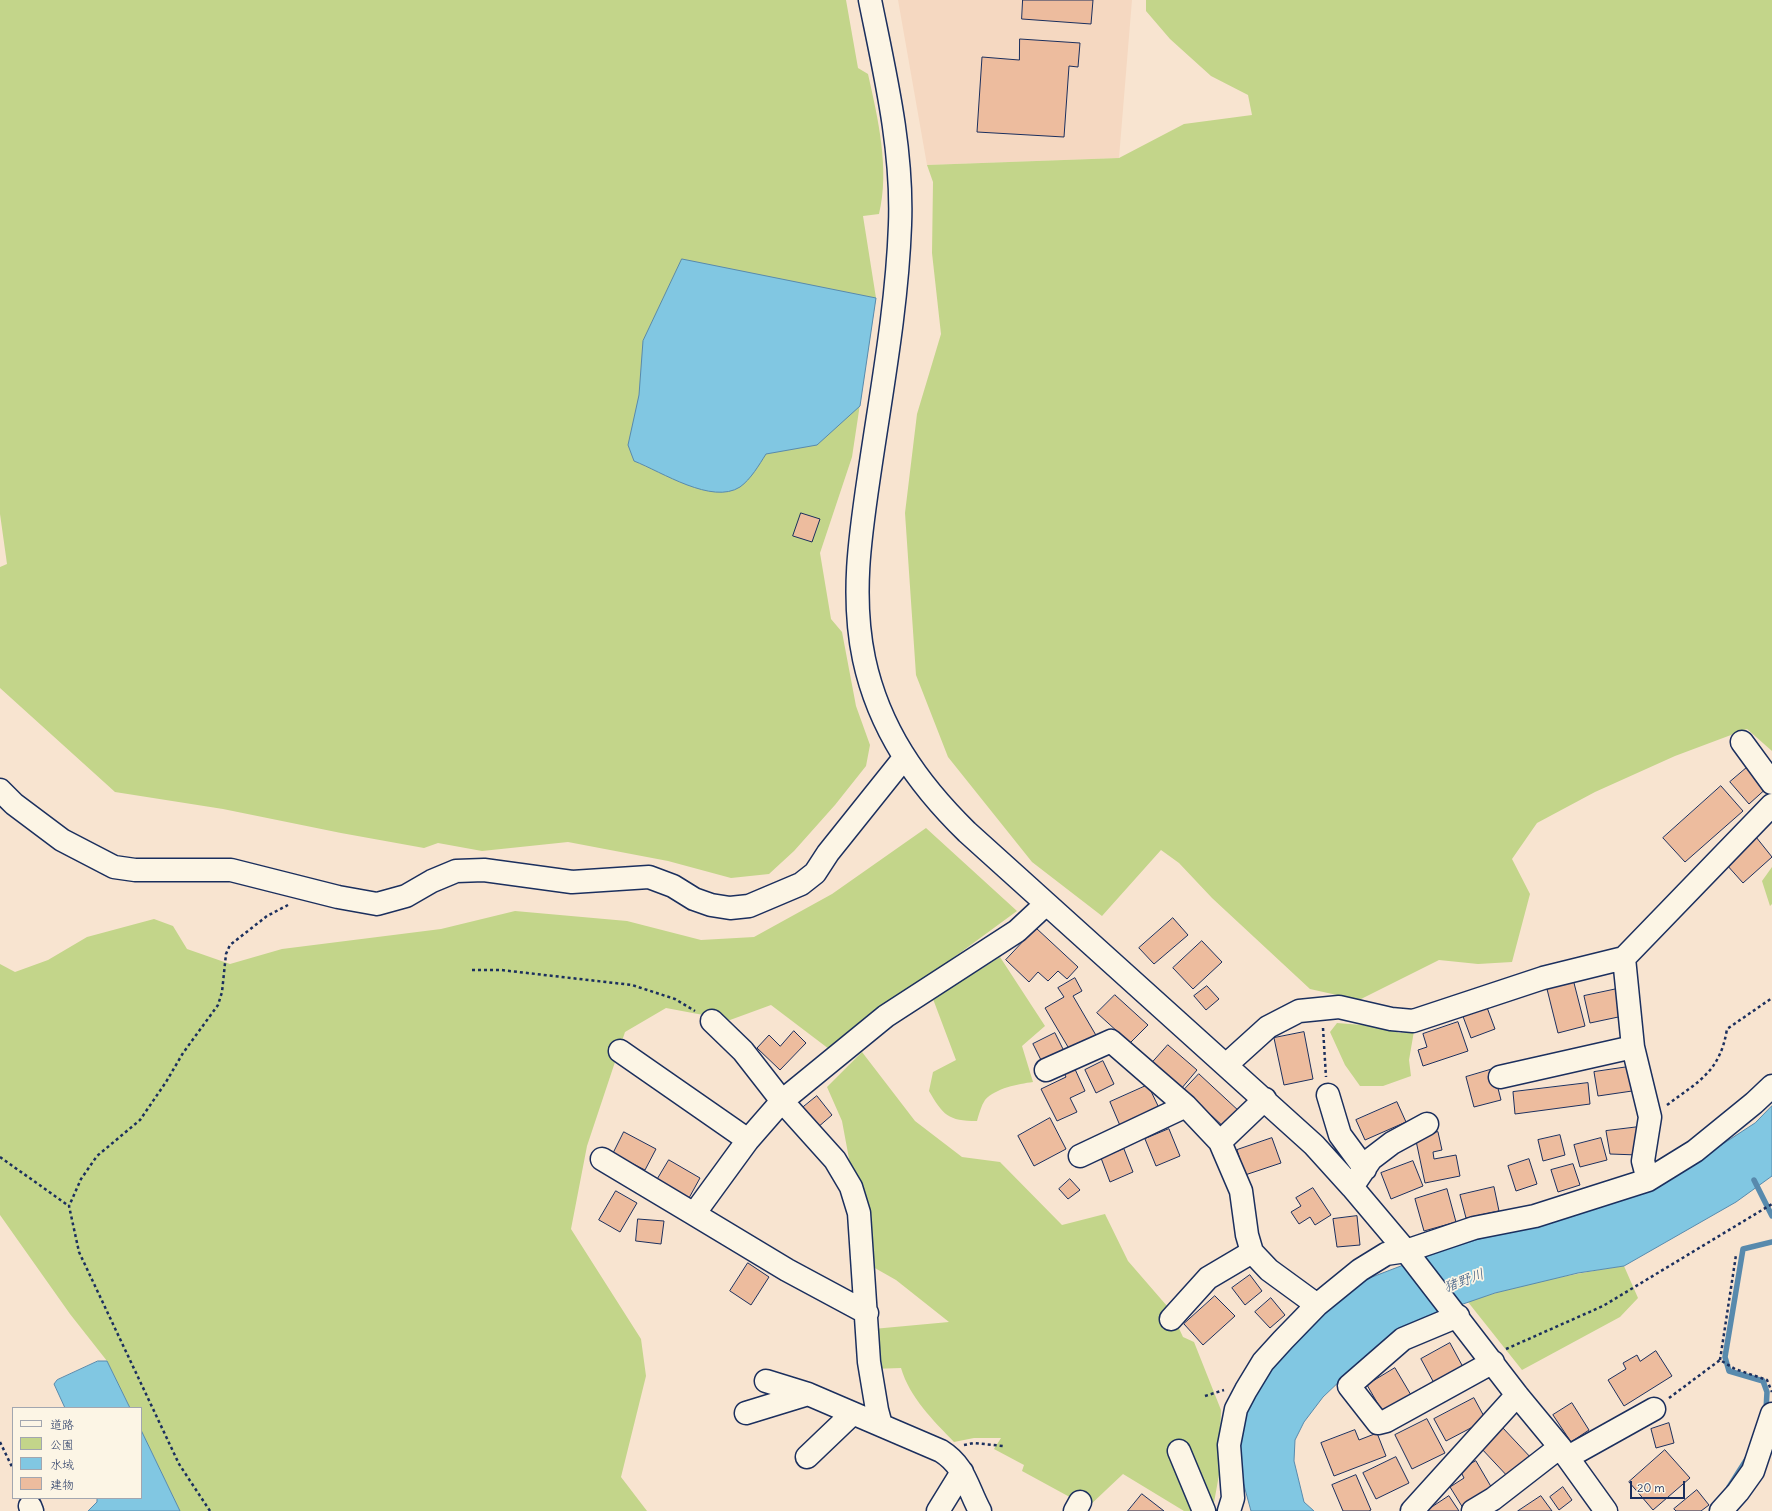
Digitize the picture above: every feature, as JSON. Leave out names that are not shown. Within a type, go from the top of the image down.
[{"type":"street","points":[[870,0],[892,114],[900,190],[900,223],[892,312],[860,538],[857,577],[857,613],[864,658],[872,688],[904,758],[937,803],[1046,904],[1314,1145],[1352,1186],[1406,1251],[1564,1452],[1606,1511]]},
{"type":"street","points":[[1742,742],[1772,784]]},
{"type":"street","points":[[0,790],[14,804],[62,840],[114,867],[135,870],[231,870],[338,897],[377,904],[406,896],[432,881],[456,871],[484,870],[572,882],[649,877],[673,886],[694,899],[730,908],[749,906],[801,884],[815,872],[904,758]]},
{"type":"street","points":[[1226,1065],[1268,1026],[1299,1011],[1339,1007],[1391,1019],[1413,1021],[1542,978],[1624,958],[1772,805]]},
{"type":"street","points":[[694,1214],[748,1140],[782,1101],[886,1016],[1017,931],[1046,904]]},
{"type":"street","points":[[1624,958],[1633,1047],[1650,1117],[1643,1161],[1648,1180]]},
{"type":"street","points":[[712,1021],[744,1051],[782,1101],[836,1160],[851,1186],[859,1213],[867,1313],[869,1362],[881,1425]]},
{"type":"street","points":[[1046,1070],[1111,1041],[1186,1106],[1220,1142],[1241,1191],[1247,1235],[1252,1252],[1268,1270],[1317,1305]]},
{"type":"street","points":[[1500,1077],[1633,1047]]},
{"type":"street","points":[[620,1051],[748,1140]]},
{"type":"street","points":[[1229,1511],[1233,1498],[1229,1445],[1236,1409],[1263,1362],[1317,1305],[1360,1270],[1386,1254],[1406,1251],[1474,1228],[1542,1214],[1648,1180],[1695,1151],[1754,1103],[1772,1086]]},
{"type":"street","points":[[1328,1095],[1340,1135],[1365,1169]]},
{"type":"street","points":[[1220,1142],[1265,1100]]},
{"type":"street","points":[[1080,1156],[1186,1106]]},
{"type":"street","points":[[1352,1186],[1371,1159],[1392,1143],[1427,1124]]},
{"type":"street","points":[[602,1159],[787,1270],[867,1313]]},
{"type":"street","points":[[1170,1319],[1208,1278],[1252,1252]]},
{"type":"street","points":[[1456,1315],[1403,1339],[1349,1386],[1378,1423],[1386,1421],[1491,1360]]},
{"type":"street","points":[[766,1381],[808,1394],[940,1451],[953,1459],[962,1472],[980,1511]]},
{"type":"street","points":[[746,1413],[808,1394]]},
{"type":"street","points":[[1412,1511],[1517,1394]]},
{"type":"street","points":[[1473,1511],[1493,1500],[1564,1452],[1654,1409]]},
{"type":"street","points":[[807,1457],[852,1414]]},
{"type":"street","points":[[1721,1511],[1738,1492],[1753,1471],[1772,1414]]},
{"type":"street","points":[[1179,1451],[1204,1511]]},
{"type":"street","points":[[938,1511],[962,1472]]},
{"type":"path","points":[[210,1511],[179,1464],[80,1252],[69,1206],[81,1179],[97,1156],[140,1120],[166,1082],[183,1053],[218,1005],[222,992],[226,954],[230,945],[267,916],[307,895],[312,890]]},
{"type":"path","points":[[472,970],[501,970],[632,985],[675,999],[712,1021]]},
{"type":"path","points":[[1650,1117],[1699,1082],[1717,1061],[1724,1046],[1727,1029],[1772,998]]},
{"type":"path","points":[[1323,1009],[1328,1095]]},
{"type":"path","points":[[0,1157],[69,1206]]},
{"type":"path","points":[[1491,1360],[1602,1306],[1772,1204]]},
{"type":"path","points":[[1654,1409],[1720,1360],[1736,1256]]},
{"type":"path","points":[[1720,1360],[1734,1369],[1766,1380],[1772,1392]]},
{"type":"path","points":[[1205,1396],[1224,1390]]},
{"type":"path","points":[[0,1442],[12,1467]]},
{"type":"path","points":[[940,1451],[974,1443],[1003,1446]]},
{"type":"shaded area","points":[[898,0],[1132,0],[1119,158],[927,165]]},
{"type":"green space","points":[[0,0],[846,0],[858,68],[868,74],[879,126],[883,162],[883,179],[879,214],[863,216],[876,298],[852,457],[820,553],[831,619],[842,632],[856,706],[870,745],[866,766],[835,805],[794,851],[769,874],[731,878],[668,861],[568,842],[482,851],[438,843],[424,848],[223,809],[115,792],[0,688],[0,567],[7,564],[0,514]]},
{"type":"green space","points":[[1146,0],[1772,0],[1772,751],[1747,729],[1675,756],[1595,792],[1537,823],[1512,859],[1530,894],[1512,962],[1478,964],[1439,960],[1359,1000],[1310,989],[1212,898],[1179,863],[1161,850],[1102,916],[1032,862],[948,757],[916,675],[905,513],[917,414],[941,334],[932,253],[933,182],[927,165],[1119,158],[1184,124],[1252,115],[1248,95],[1211,76],[1170,39],[1146,11]]},
{"type":"green space","points":[[926,828],[1017,911],[829,1049],[771,1005],[730,1020],[666,1008],[625,1032],[587,1146],[571,1229],[641,1339],[646,1376],[621,1477],[647,1511],[180,1511],[142,1432],[142,1407],[130,1407],[107,1361],[70,1314],[0,1215],[0,964],[15,972],[48,960],[87,937],[154,919],[173,926],[187,949],[230,964],[282,949],[441,929],[515,911],[627,921],[701,940],[754,937],[832,894]]},
{"type":"green space","points":[[1772,867],[1772,904],[1770,906],[1762,881]]},
{"type":"green space","points":[[1000,957],[1045,1026],[1022,1046],[1033,1082],[1008,1087],[995,1092],[985,1100],[977,1121],[959,1120],[947,1115],[938,1106],[929,1091],[933,1072],[956,1060],[933,999]]},
{"type":"green space","points":[[1337,1023],[1374,1026],[1400,1033],[1414,1031],[1409,1060],[1411,1076],[1383,1086],[1360,1086],[1345,1065],[1330,1032]]},
{"type":"green space","points":[[862,1052],[915,1121],[962,1157],[1000,1162],[1062,1225],[1105,1214],[1128,1261],[1167,1306],[1165,1323],[1176,1322],[1183,1337],[1194,1342],[1221,1410],[1219,1475],[1213,1508],[1209,1511],[1184,1511],[1123,1474],[1088,1507],[1022,1471],[1024,1465],[994,1449],[1001,1438],[974,1438],[954,1442],[930,1417],[916,1399],[901,1368],[871,1369],[873,1329],[949,1322],[896,1280],[866,1263],[843,1182],[850,1164],[842,1121],[827,1087]]},
{"type":"green space","points":[[1624,1266],[1638,1298],[1620,1317],[1522,1370],[1468,1302],[1546,1280]]},
{"type":"water","points":[[682,259],[876,298],[860,406],[817,445],[766,454],[748,480],[740,487],[729,492],[702,490],[672,479],[634,461],[628,445],[639,395],[643,341]]},
{"type":"water","name":"猪野川","points":[[1772,1106],[1772,1176],[1736,1202],[1624,1266],[1578,1273],[1495,1293],[1431,1315],[1395,1333],[1364,1358],[1323,1397],[1304,1422],[1295,1440],[1294,1461],[1304,1502],[1314,1511],[1251,1511],[1239,1467],[1244,1404],[1274,1360],[1346,1287],[1440,1251],[1663,1183],[1755,1123]]},
{"type":"water","points":[[98,1361],[107,1361],[130,1407],[65,1407],[54,1384],[57,1380]]},
{"type":"water","points":[[142,1432],[180,1511],[88,1511],[97,1502],[97,1499],[142,1499]]},
{"type":"building","points":[[1023,0],[1093,0],[1091,24],[1022,19]]},
{"type":"building","points":[[1020,39],[1080,43],[1078,67],[1069,66],[1064,137],[977,132],[982,57],[1019,60]]},
{"type":"building","points":[[801,513],[820,519],[812,542],[793,536]]},
{"type":"building","points":[[1750,765],[1769,786],[1749,804],[1730,782]]},
{"type":"building","points":[[1721,786],[1743,811],[1685,862],[1663,838]]},
{"type":"building","points":[[1756,837],[1772,857],[1743,883],[1726,864]]},
{"type":"building","points":[[1173,918],[1188,935],[1154,964],[1139,948]]},
{"type":"building","points":[[1036,928],[1078,967],[1067,979],[1058,971],[1048,981],[1038,972],[1029,982],[1006,960]]},
{"type":"building","points":[[1202,941],[1222,962],[1193,989],[1173,968]]},
{"type":"building","points":[[1075,978],[1082,991],[1073,996],[1097,1037],[1071,1052],[1045,1008],[1064,997],[1058,988]]},
{"type":"building","points":[[1573,979],[1585,1026],[1558,1033],[1546,985]]},
{"type":"building","points":[[1207,986],[1219,999],[1206,1010],[1194,996]]},
{"type":"building","points":[[1617,989],[1623,1016],[1590,1023],[1584,996]]},
{"type":"building","points":[[1115,995],[1148,1025],[1130,1043],[1097,1013]]},
{"type":"building","points":[[1485,1002],[1495,1029],[1471,1038],[1461,1011]]},
{"type":"building","points":[[1458,1022],[1468,1051],[1423,1066],[1418,1050],[1427,1047],[1423,1034]]},
{"type":"building","points":[[794,1031],[806,1043],[780,1070],[757,1048],[769,1035],[780,1046]]},
{"type":"building","points":[[1304,1032],[1313,1079],[1284,1085],[1274,1038]]},
{"type":"building","points":[[1055,1033],[1064,1051],[1042,1062],[1033,1044]]},
{"type":"building","points":[[1168,1045],[1197,1070],[1181,1089],[1152,1063]]},
{"type":"building","points":[[1103,1061],[1114,1084],[1096,1093],[1085,1070]]},
{"type":"building","points":[[1635,1066],[1639,1090],[1598,1096],[1594,1072]]},
{"type":"building","points":[[1074,1067],[1085,1091],[1070,1098],[1077,1112],[1057,1121],[1041,1089],[1066,1077],[1063,1071]]},
{"type":"building","points":[[1493,1069],[1501,1100],[1474,1107],[1466,1077]]},
{"type":"building","points":[[1199,1074],[1240,1112],[1225,1128],[1184,1090]]},
{"type":"building","points":[[1588,1083],[1590,1104],[1515,1114],[1513,1092]]},
{"type":"building","points":[[1148,1085],[1160,1110],[1121,1128],[1110,1102]]},
{"type":"building","points":[[817,1096],[832,1115],[817,1128],[801,1109]]},
{"type":"building","points":[[1397,1102],[1406,1122],[1365,1140],[1356,1120]]},
{"type":"building","points":[[1050,1118],[1066,1149],[1034,1166],[1018,1136]]},
{"type":"building","points":[[1639,1127],[1638,1155],[1610,1154],[1606,1131]]},
{"type":"building","points":[[1169,1129],[1180,1156],[1156,1166],[1145,1139]]},
{"type":"building","points":[[624,1132],[656,1149],[645,1170],[613,1154]]},
{"type":"building","points":[[1438,1132],[1442,1150],[1433,1152],[1434,1159],[1456,1155],[1460,1176],[1425,1183],[1415,1136]]},
{"type":"building","points":[[1560,1135],[1565,1155],[1543,1161],[1538,1140]]},
{"type":"building","points":[[1272,1138],[1281,1163],[1245,1175],[1237,1150]]},
{"type":"building","points":[[1601,1138],[1607,1160],[1580,1167],[1574,1145]]},
{"type":"building","points":[[1124,1149],[1133,1172],[1110,1182],[1101,1158]]},
{"type":"building","points":[[1529,1159],[1537,1184],[1516,1191],[1508,1166]]},
{"type":"building","points":[[669,1160],[700,1178],[689,1198],[657,1180]]},
{"type":"building","points":[[1413,1161],[1423,1186],[1391,1199],[1381,1173]]},
{"type":"building","points":[[1573,1164],[1580,1185],[1558,1192],[1551,1170]]},
{"type":"building","points":[[1070,1179],[1080,1190],[1068,1199],[1059,1189]]},
{"type":"building","points":[[1494,1187],[1499,1211],[1466,1218],[1460,1195]]},
{"type":"building","points":[[1313,1188],[1331,1215],[1315,1225],[1310,1217],[1299,1224],[1291,1212],[1301,1206],[1296,1198]]},
{"type":"building","points":[[1447,1189],[1456,1222],[1424,1231],[1415,1199]]},
{"type":"building","points":[[616,1191],[637,1203],[620,1232],[599,1220]]},
{"type":"building","points":[[1357,1216],[1360,1245],[1337,1247],[1333,1219]]},
{"type":"building","points":[[638,1219],[664,1221],[661,1244],[636,1241]]},
{"type":"building","points":[[748,1263],[769,1277],[751,1305],[730,1291]]},
{"type":"building","points":[[1250,1275],[1262,1291],[1245,1305],[1232,1288]]},
{"type":"building","points":[[1215,1296],[1235,1316],[1203,1345],[1184,1324]]},
{"type":"building","points":[[1271,1298],[1285,1315],[1270,1328],[1255,1312]]},
{"type":"building","points":[[1450,1343],[1463,1367],[1434,1383],[1421,1359]]},
{"type":"building","points":[[1656,1351],[1672,1376],[1624,1406],[1608,1380],[1626,1369],[1623,1363],[1637,1355],[1640,1361]]},
{"type":"building","points":[[1395,1368],[1411,1395],[1382,1411],[1367,1385]]},
{"type":"building","points":[[1474,1398],[1486,1420],[1446,1441],[1434,1419]]},
{"type":"building","points":[[1572,1403],[1589,1430],[1571,1442],[1553,1415]]},
{"type":"building","points":[[1427,1419],[1445,1453],[1412,1469],[1395,1435]]},
{"type":"building","points":[[1669,1423],[1674,1443],[1656,1448],[1651,1429]]},
{"type":"building","points":[[1502,1427],[1533,1460],[1511,1480],[1480,1447]]},
{"type":"building","points":[[1355,1430],[1359,1440],[1377,1433],[1386,1456],[1334,1476],[1321,1443]]},
{"type":"building","points":[[1665,1450],[1690,1478],[1653,1510],[1629,1482]]},
{"type":"building","points":[[1396,1457],[1409,1483],[1376,1499],[1363,1473]]},
{"type":"building","points":[[1476,1461],[1493,1490],[1463,1508],[1450,1487],[1464,1478],[1460,1470]]},
{"type":"building","points":[[1356,1475],[1371,1510],[1343,1511],[1332,1485]]},
{"type":"building","points":[[1563,1487],[1572,1500],[1559,1510],[1550,1497]]},
{"type":"building","points":[[1697,1490],[1709,1505],[1701,1511],[1676,1511],[1674,1509]]},
{"type":"building","points":[[1142,1494],[1164,1511],[1128,1511]]},
{"type":"building","points":[[1449,1496],[1459,1511],[1426,1511]]},
{"type":"building","points":[[1541,1496],[1552,1511],[1518,1511]]},
{"type":"waterway","points":[[1754,1180],[1772,1216]]},
{"type":"waterway","points":[[1766,1410],[1767,1392],[1763,1381],[1729,1371],[1725,1357],[1743,1249],[1772,1242]]},
{"type":"waterway","points":[[1729,1487],[1748,1457]]}]
